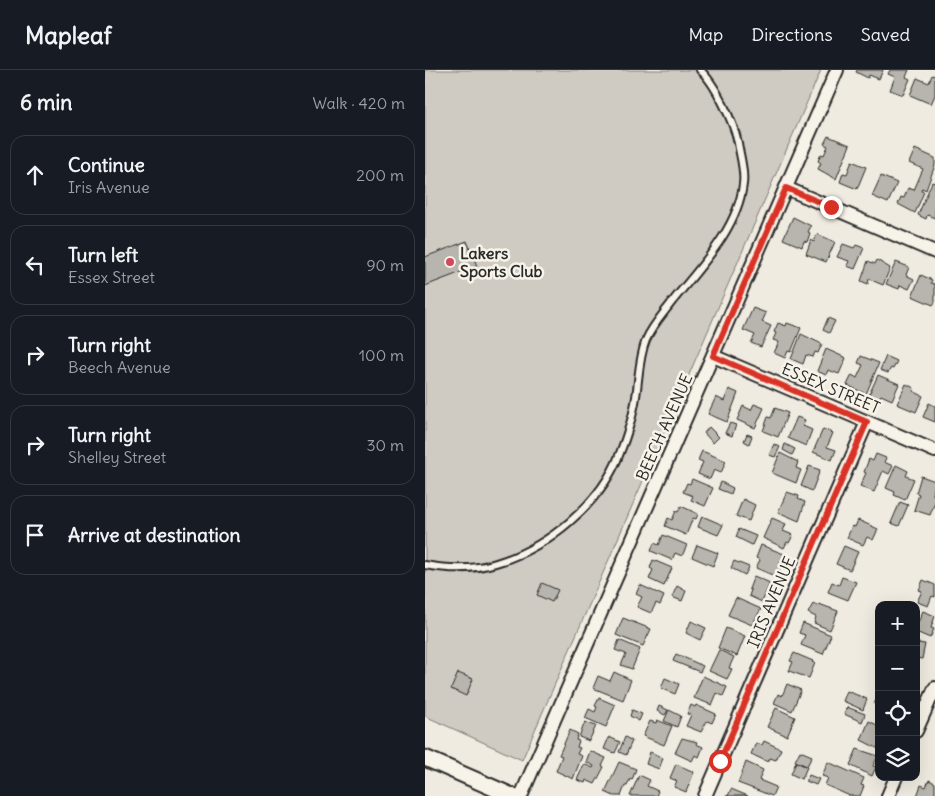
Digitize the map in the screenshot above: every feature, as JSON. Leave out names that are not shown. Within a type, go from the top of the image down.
[{"type":"street","name":"BEECH AVENUE","points":[[521,796],[837,70]]},
{"type":"street","points":[[786,188],[935,252]]},
{"type":"street","name":"ESSEX STREET","points":[[713,356],[935,451]]},
{"type":"street","name":"IRIS AVENUE","points":[[705,796],[867,422]]},
{"type":"street","points":[[920,722],[935,688]]},
{"type":"street","points":[[425,758],[491,792],[512,796]]},
{"type":"street","points":[[888,796],[894,781]]},
{"type":"lane","points":[[425,565],[439,568],[472,568],[496,563],[531,548],[564,526],[589,503],[609,477],[620,454],[635,403],[639,364],[646,340],[657,320],[714,251],[737,210],[744,183],[735,130],[720,98],[700,70]]},
{"type":"shaded area","points":[[425,70],[821,70],[522,760],[425,716]]},
{"type":"building","points":[[857,70],[883,70],[879,79],[869,75],[868,78],[856,72]]},
{"type":"building","points":[[890,70],[909,70],[906,77],[910,79],[903,95],[890,90],[895,77],[888,74]]},
{"type":"building","points":[[932,75],[935,76],[935,95],[931,104],[910,95],[917,78],[929,83]]},
{"type":"building","points":[[828,136],[850,145],[836,179],[818,169],[821,163],[818,161],[821,154],[824,155],[828,146],[824,144]]},
{"type":"building","points":[[915,149],[935,158],[935,165],[926,190],[922,188],[921,191],[924,192],[915,213],[898,204],[901,197],[904,198],[908,188],[914,190],[923,169],[909,163]]},
{"type":"building","points":[[852,161],[866,167],[857,189],[840,182],[843,173],[847,174]]},
{"type":"building","points":[[881,176],[897,183],[888,203],[872,196]]},
{"type":"building","points":[[932,182],[935,183],[935,218],[927,215],[926,219],[918,215]]},
{"type":"building","points":[[793,217],[811,226],[807,242],[804,241],[802,247],[783,239]]},
{"type":"building","points":[[817,234],[835,242],[826,262],[806,254],[811,240],[814,242]]},
{"type":"building","name":"Lakers Sports Club","points":[[467,241],[477,266],[425,286],[425,257]]},
{"type":"building","points":[[843,244],[854,248],[856,245],[864,248],[855,269],[847,266],[849,261],[837,257]]},
{"type":"building","points":[[877,260],[890,268],[883,285],[869,279],[868,284],[861,281],[868,261],[875,264]]},
{"type":"building","points":[[896,262],[909,267],[906,275],[914,279],[909,289],[900,285],[899,289],[886,284]]},
{"type":"building","points":[[921,275],[932,280],[931,283],[935,284],[935,302],[933,305],[912,296]]},
{"type":"building","points":[[753,308],[766,313],[762,322],[771,326],[761,347],[751,343],[755,335],[743,330]]},
{"type":"building","points":[[828,318],[835,321],[829,333],[823,330]]},
{"type":"building","points":[[778,323],[786,326],[787,323],[801,328],[791,352],[788,351],[785,358],[774,353],[779,342],[773,340]]},
{"type":"building","points":[[801,334],[822,344],[818,353],[815,352],[813,357],[806,355],[803,364],[791,359]]},
{"type":"building","points":[[826,349],[846,358],[839,374],[828,370],[826,375],[817,371]]},
{"type":"building","points":[[861,356],[879,363],[866,394],[847,385],[852,375],[857,378],[863,365],[858,363]]},
{"type":"building","points":[[886,356],[897,361],[893,369],[891,368],[888,373],[880,370]]},
{"type":"building","points":[[878,375],[899,384],[892,400],[881,395],[878,401],[868,397]]},
{"type":"building","points":[[906,384],[914,388],[913,391],[923,396],[916,412],[897,404]]},
{"type":"building","points":[[729,389],[738,393],[727,422],[708,414],[716,397],[724,401]]},
{"type":"building","points":[[929,403],[935,406],[935,422],[923,417]]},
{"type":"building","points":[[754,404],[764,408],[755,428],[737,420],[743,406],[751,410]]},
{"type":"building","points":[[775,408],[788,413],[778,437],[763,431],[768,417],[771,418]]},
{"type":"building","points":[[797,417],[805,420],[803,426],[812,430],[806,446],[788,438]]},
{"type":"building","points":[[730,423],[736,425],[732,436],[725,433]]},
{"type":"building","points":[[709,427],[719,437],[713,443],[704,433]]},
{"type":"building","points":[[823,429],[833,433],[827,447],[836,450],[832,460],[813,452]]},
{"type":"building","points":[[747,434],[752,436],[749,444],[744,441]]},
{"type":"building","points":[[774,444],[780,447],[775,457],[769,455]]},
{"type":"building","points":[[785,444],[795,449],[792,455],[783,450]]},
{"type":"building","points":[[702,451],[726,461],[721,473],[714,470],[710,479],[698,474],[703,462],[698,460]]},
{"type":"building","points":[[780,453],[798,462],[796,468],[801,470],[796,483],[772,473]]},
{"type":"building","points":[[876,454],[886,458],[884,462],[893,466],[889,474],[883,471],[874,492],[860,486],[866,473],[864,472],[869,459],[873,461]]},
{"type":"building","points":[[896,465],[908,471],[906,476],[914,479],[905,500],[894,495],[895,492],[886,488]]},
{"type":"building","points":[[809,466],[820,470],[812,491],[801,486]]},
{"type":"building","points":[[921,476],[935,481],[933,495],[935,496],[935,502],[930,515],[914,510],[919,494],[916,493]]},
{"type":"building","points":[[692,479],[713,488],[705,506],[691,500],[693,496],[683,492],[687,483],[690,484]]},
{"type":"building","points":[[721,482],[733,488],[731,494],[718,489]]},
{"type":"building","points":[[787,492],[799,496],[798,499],[805,502],[799,521],[778,512]]},
{"type":"building","points":[[743,499],[755,505],[749,521],[736,516]]},
{"type":"building","points":[[900,502],[908,505],[899,526],[891,523]]},
{"type":"building","points":[[681,506],[698,514],[696,519],[693,518],[686,535],[665,526],[668,518],[672,520],[676,511],[678,512]]},
{"type":"building","points":[[702,516],[723,525],[718,535],[698,527]]},
{"type":"building","points":[[772,518],[786,524],[783,531],[793,535],[784,548],[763,538]]},
{"type":"building","points":[[858,520],[878,529],[873,540],[867,537],[863,545],[847,538],[852,526],[855,527]]},
{"type":"building","points":[[739,529],[756,536],[752,545],[736,537]]},
{"type":"building","points":[[663,535],[687,545],[682,556],[675,553],[672,560],[651,551],[654,543],[659,545]]},
{"type":"building","points":[[697,545],[718,553],[713,566],[692,557]]},
{"type":"building","points":[[761,545],[784,554],[777,577],[756,568],[760,560],[756,558]]},
{"type":"building","points":[[844,546],[858,552],[850,570],[836,564]]},
{"type":"building","points":[[653,560],[672,568],[664,586],[649,579],[653,570],[650,568]]},
{"type":"building","points":[[734,561],[749,567],[745,575],[731,568]]},
{"type":"building","points":[[754,576],[770,583],[762,602],[749,596],[751,590],[749,589]]},
{"type":"building","points":[[842,577],[856,582],[848,600],[828,592],[832,582],[839,585]]},
{"type":"building","points":[[923,580],[935,585],[935,597],[932,596],[928,606],[917,601],[922,591],[919,590]]},
{"type":"building","points":[[542,583],[558,590],[552,602],[537,595]]},
{"type":"building","points":[[640,585],[664,596],[660,605],[656,603],[651,613],[637,607],[642,597],[636,594]]},
{"type":"building","points":[[677,586],[686,591],[682,601],[672,597]]},
{"type":"building","points":[[736,598],[761,609],[752,625],[728,615]]},
{"type":"building","points":[[813,604],[818,606],[819,604],[838,611],[830,630],[814,623],[816,617],[808,613]]},
{"type":"building","points":[[923,611],[935,616],[931,628],[934,629],[930,638],[920,634],[920,618]]},
{"type":"building","points":[[623,618],[651,629],[643,646],[616,635]]},
{"type":"building","points":[[691,621],[706,628],[700,640],[686,633]]},
{"type":"building","points":[[803,623],[831,635],[823,654],[801,645],[805,635],[799,633]]},
{"type":"building","points":[[726,628],[745,636],[737,656],[718,648]]},
{"type":"building","points":[[619,640],[640,649],[632,669],[621,665],[626,654],[615,650]]},
{"type":"building","points":[[920,643],[925,644],[922,659],[920,659]]},
{"type":"building","points":[[719,650],[734,657],[729,668],[732,669],[727,679],[709,671]]},
{"type":"building","points":[[794,653],[815,663],[809,678],[789,671],[793,662],[790,661]]},
{"type":"building","points":[[676,654],[703,666],[700,672],[673,661]]},
{"type":"building","points":[[614,672],[631,680],[623,700],[593,688],[598,676],[610,681]]},
{"type":"building","points":[[458,673],[473,679],[466,696],[451,689]]},
{"type":"building","points":[[703,676],[727,687],[723,696],[717,693],[712,705],[694,698]]},
{"type":"building","points":[[665,678],[679,684],[675,694],[661,688]]},
{"type":"building","points":[[787,684],[801,690],[792,711],[774,703],[778,694],[782,696]]},
{"type":"building","points":[[847,691],[867,699],[863,710],[843,701]]},
{"type":"building","points":[[599,698],[615,705],[606,727],[585,718],[589,709],[595,712],[597,707],[595,706]]},
{"type":"building","points":[[691,705],[695,707],[696,705],[716,714],[712,723],[707,721],[701,732],[686,726],[691,715],[687,714]]},
{"type":"building","points":[[659,706],[668,710],[665,715],[657,711]]},
{"type":"building","points":[[847,707],[865,714],[862,722],[844,714]]},
{"type":"building","points":[[776,708],[795,717],[787,736],[767,727]]},
{"type":"building","points":[[632,710],[642,714],[639,721],[630,716]]},
{"type":"building","points":[[669,710],[681,716],[677,727],[664,721]]},
{"type":"building","points":[[657,720],[672,726],[664,745],[643,736],[650,721],[656,723]]},
{"type":"building","points":[[869,721],[875,724],[875,747],[861,740]]},
{"type":"building","points":[[585,722],[596,726],[589,741],[579,737]]},
{"type":"building","points":[[570,730],[578,734],[576,740],[579,741],[577,747],[580,748],[577,754],[582,756],[573,779],[556,771],[562,756],[559,755]]},
{"type":"building","points":[[609,737],[620,742],[615,753],[604,749]]},
{"type":"building","points":[[625,737],[632,741],[626,755],[619,752]]},
{"type":"building","points":[[682,738],[697,742],[696,744],[703,747],[699,757],[695,755],[692,761],[675,753]]},
{"type":"building","points":[[764,741],[781,749],[776,760],[770,758],[768,762],[751,754],[756,743],[762,745]]},
{"type":"building","points":[[857,749],[875,755],[873,766],[875,769],[872,776],[850,765]]},
{"type":"building","points":[[590,751],[606,758],[602,766],[604,767],[595,784],[586,780],[585,783],[577,780],[584,764],[593,768],[594,766],[586,762]]},
{"type":"building","points":[[800,751],[812,756],[807,766],[795,761]]},
{"type":"building","points":[[650,752],[663,758],[659,769],[646,764]]},
{"type":"building","points":[[619,762],[636,769],[632,780],[630,779],[627,786],[625,786],[621,796],[614,796],[605,792]]},
{"type":"building","points":[[746,762],[763,770],[759,780],[776,787],[772,796],[738,783]]},
{"type":"building","points":[[796,762],[807,767],[802,779],[791,774]]},
{"type":"building","points":[[828,762],[864,778],[861,785],[864,786],[860,796],[850,796],[825,785],[828,778],[822,776]]},
{"type":"building","points":[[676,764],[694,772],[686,792],[674,787],[677,781],[670,778]]},
{"type":"building","points":[[639,775],[650,780],[647,786],[658,791],[656,796],[630,796]]},
{"type":"building","points":[[809,775],[819,779],[816,785],[806,781]]},
{"type":"building","points":[[929,780],[935,783],[935,796],[917,796],[921,785],[926,787]]},
{"type":"building","points":[[731,789],[748,796],[728,796]]},
{"type":"place","name":"Lakers Sports Club","points":[[450,262]]},
{"type":"route","points":[[720,761],[867,422],[713,356],[786,188],[831,207]]}]
